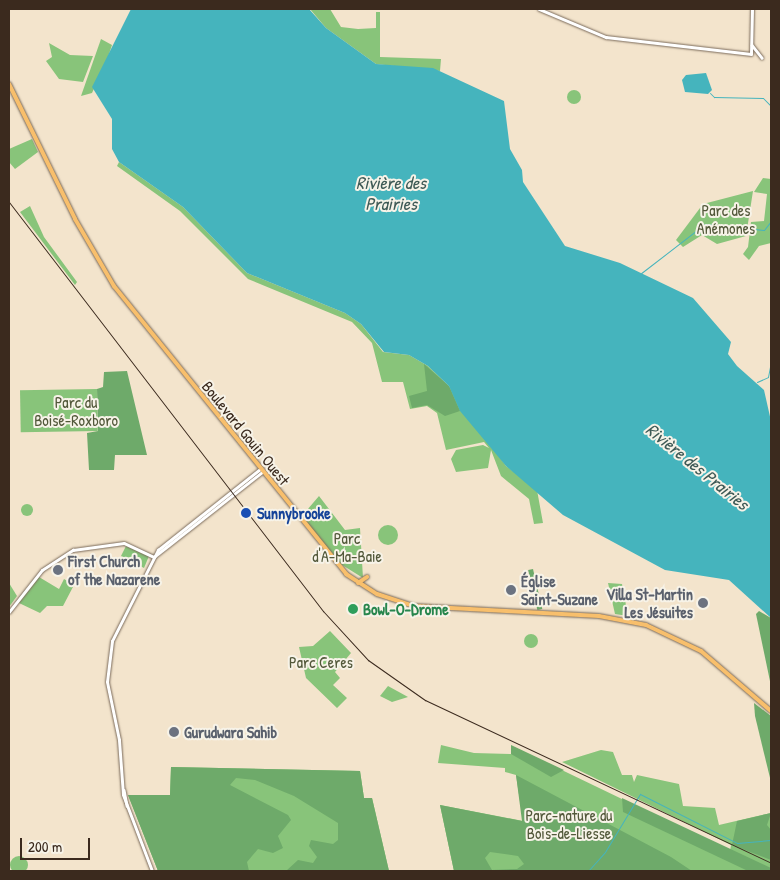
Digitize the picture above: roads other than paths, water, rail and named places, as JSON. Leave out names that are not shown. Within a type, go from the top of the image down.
[{"type":"main road","name":"Boulevard Gouin Ouest","points":[[9,84],[106,274],[330,559],[358,583],[391,600],[422,607],[603,616],[646,625],[705,654],[771,712]]},
{"type":"main road","points":[[358,583],[367,577]]},
{"type":"street","points":[[539,9],[606,36],[751,54],[752,9]]},
{"type":"street","points":[[752,45],[762,58]]},
{"type":"street","points":[[152,871],[127,809],[108,687],[108,659],[116,628],[154,556],[260,471]]},
{"type":"street","points":[[9,612],[42,570],[72,550],[124,543],[154,556]]},
{"type":"water","name":"Rivière des Prairies","points":[[131,9],[309,9],[326,28],[376,64],[433,68],[504,101],[510,149],[522,170],[523,182],[565,246],[620,263],[693,298],[731,342],[728,354],[737,366],[764,390],[771,421],[771,618],[729,580],[665,570],[563,515],[506,466],[460,411],[449,386],[428,366],[409,355],[384,352],[361,324],[345,313],[247,273],[183,207],[119,162],[112,149],[112,119],[92,87]]},
{"type":"water","points":[[706,73],[712,90],[708,94],[685,92],[682,80],[686,75]]},
{"type":"waterway","points":[[710,93],[714,97],[763,98],[771,106]]},
{"type":"waterway","points":[[640,274],[705,224],[764,230],[771,221]]},
{"type":"waterway","points":[[757,382],[768,377],[771,361]]},
{"type":"waterway","points":[[588,871],[605,852],[640,794],[737,843],[771,840]]},
{"type":"tram line","points":[[9,202],[323,611],[368,660],[425,700],[771,863]]},
{"type":"place","name":"Sunnybrooke","points":[[246,513]]},
{"type":"place","name":"First Church of the Nazarene","points":[[58,570]]},
{"type":"place","name":"Église Saint-Suzane","points":[[511,590]]},
{"type":"place","name":"Villa St-Martin Les Jésuites","points":[[703,603]]},
{"type":"place","name":"Bowl-O-Drome","points":[[353,609]]},
{"type":"place","name":"Gurudwara Sahib","points":[[174,732]]},
{"type":"park label","name":"Parc des Anémones","points":[[726,219]]},
{"type":"park label","name":"Parc du Boisé-Roxboro","points":[[76,411]]},
{"type":"park label","name":"Parc d'A-Ma-Baie","points":[[347,547]]},
{"type":"park label","name":"Parc Ceres","points":[[321,662]]},
{"type":"park label","name":"Parc-nature du Bois-de-Liesse","points":[[569,824]]}]
